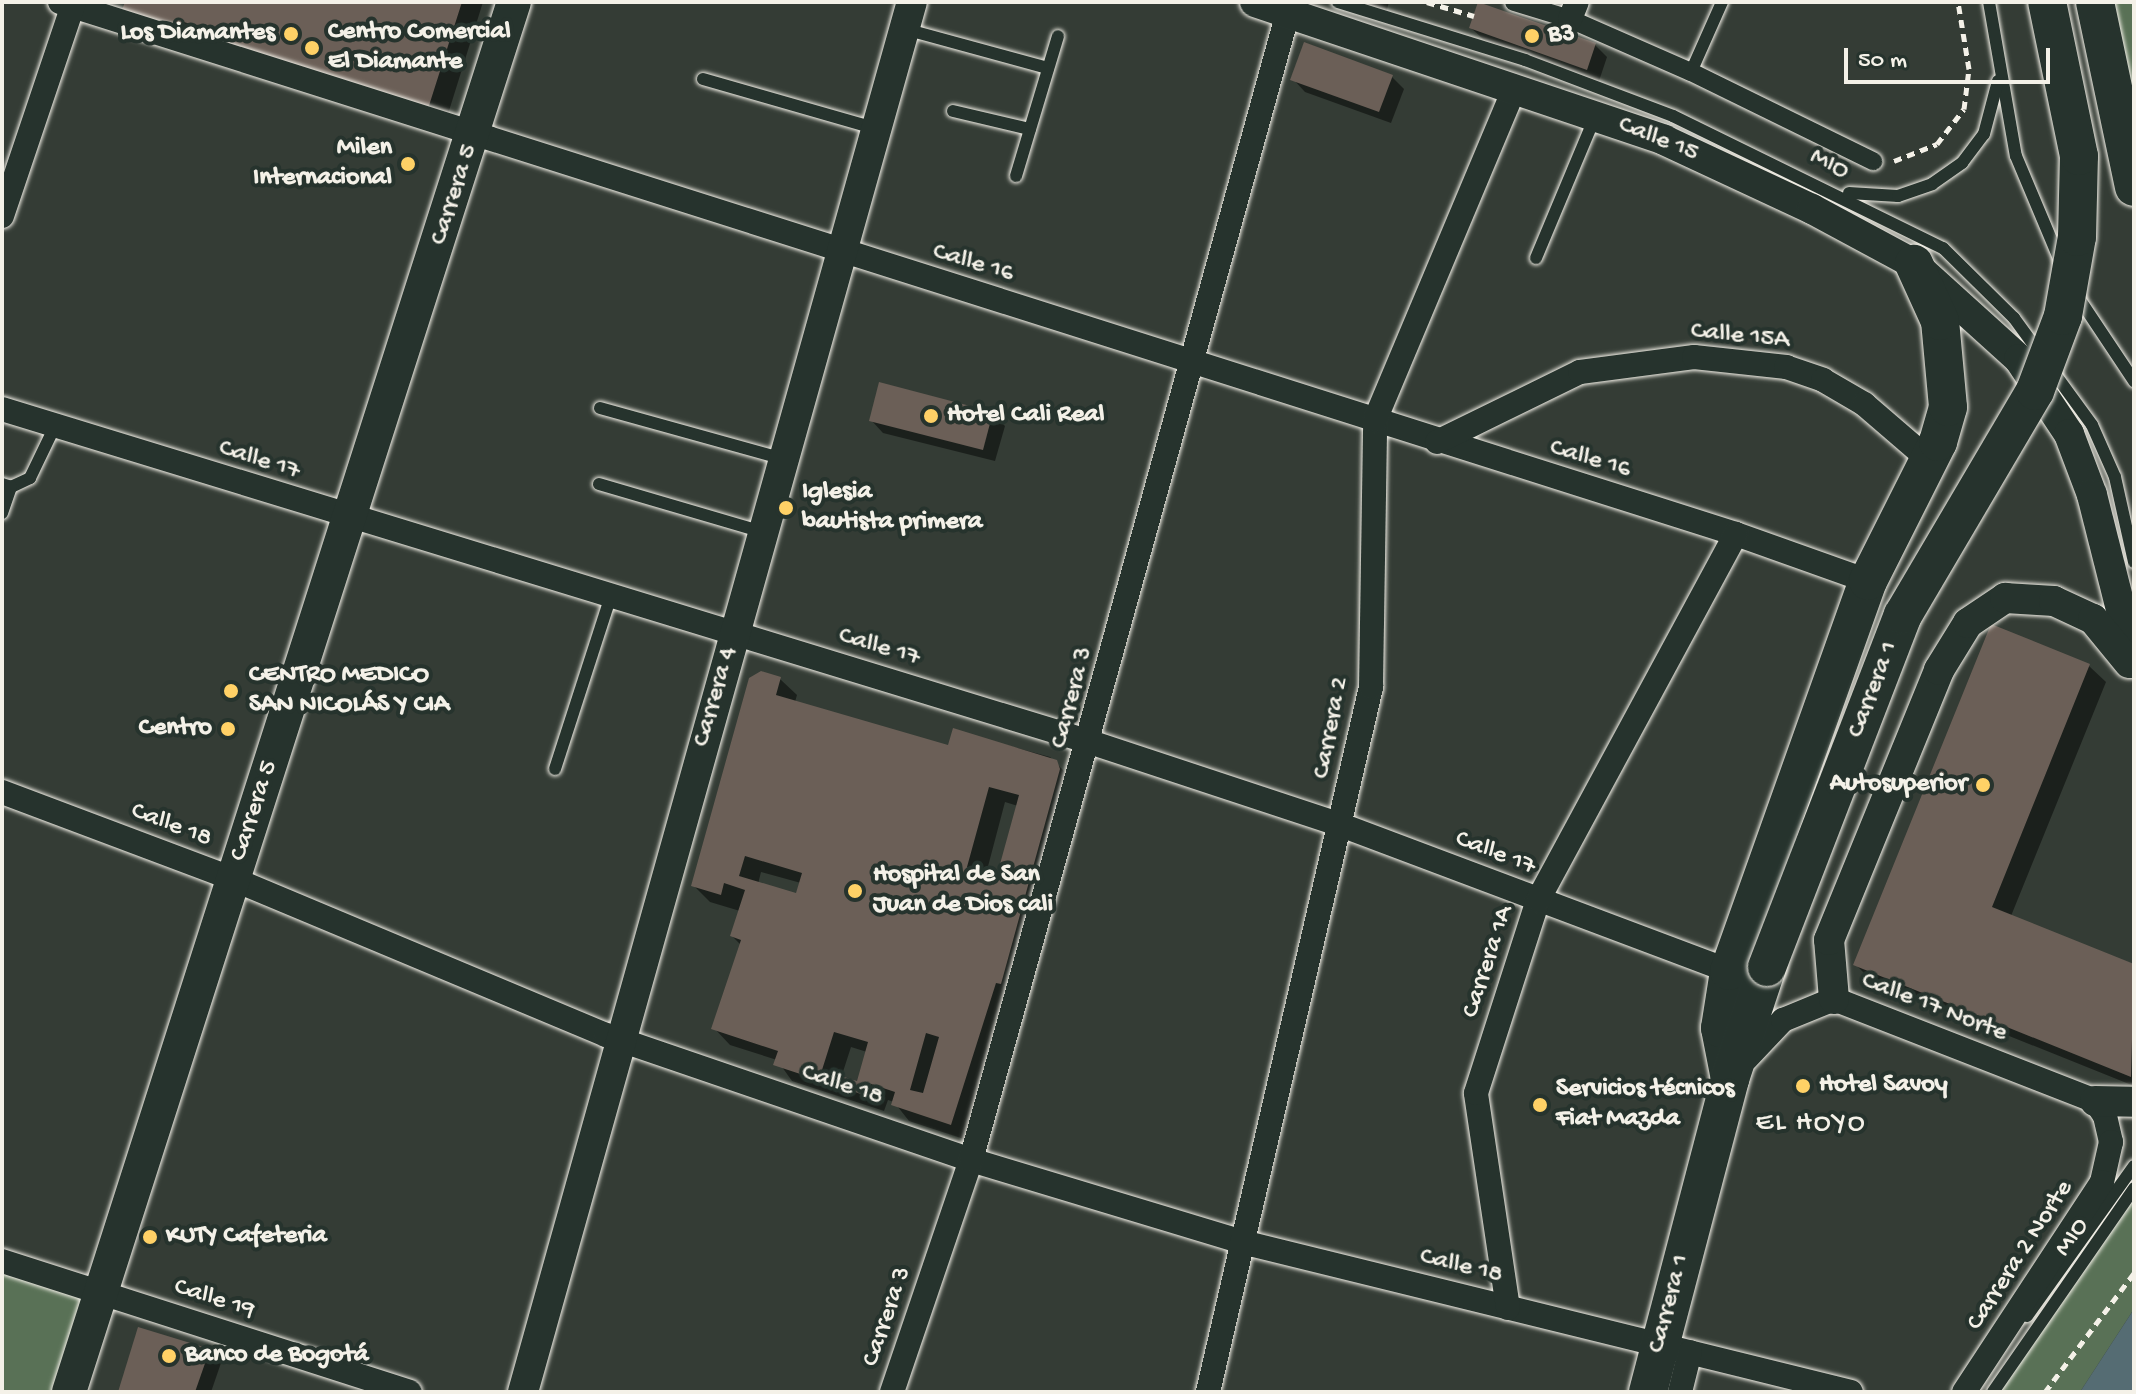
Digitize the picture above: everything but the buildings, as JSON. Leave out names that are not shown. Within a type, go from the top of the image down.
[{"type":"main road","name":"Carrera 5","points":[[69,1392],[475,134],[514,2]]},
{"type":"main road","name":"Carrera 1","points":[[1648,1392],[1674,1348],[1730,1079],[1767,967],[1903,615],[2035,391],[2063,316],[2077,237],[2079,156],[2047,2]]},
{"type":"main road","points":[[2095,2],[2134,187]]},
{"type":"main road","points":[[1730,1079],[1720,1028],[1729,971],[1868,581],[1929,460],[1948,407],[1947,370],[1940,321],[1914,264]]},
{"type":"street","name":"Calle 15","points":[[1255,2],[1596,115],[1799,203],[1914,264],[2019,359],[2083,464],[2134,661]]},
{"type":"street","points":[[1514,2],[1573,10],[1873,161]]},
{"type":"street","name":"Calle 16","points":[[69,3],[842,253],[1736,534],[1868,581]]},
{"type":"street","points":[[2,216],[69,3]]},
{"type":"street","name":"Carrera 3","points":[[892,1392],[971,1160],[1090,742],[1288,12]]},
{"type":"street","name":"Carrera 4","points":[[523,1392],[780,458],[909,15]]},
{"type":"street","name":"Carrera 2","points":[[1208,1392],[1371,687],[1375,420],[1515,87]]},
{"type":"street","name":"Calle 15A","points":[[1437,442],[1580,372],[1694,357],[1786,367],[1823,380],[1864,404],[1929,460]]},
{"type":"street","name":"Calle 17","points":[[2,409],[349,519],[734,632],[1090,742],[1341,825],[1729,971]]},
{"type":"street","name":"Carrera 1A","points":[[1508,1308],[1476,1093],[1538,900],[1736,534]]},
{"type":"street","points":[[1834,999],[1829,940],[1939,670],[1968,623],[2005,598],[2054,601],[2093,619],[2134,671]]},
{"type":"street","name":"Calle 18","points":[[2,792],[233,879],[620,1040],[971,1160],[1242,1242],[1851,1392]]},
{"type":"street","name":"Calle 17 Norte","points":[[1730,1079],[1763,1036],[1783,1020],[1834,999],[2095,1101]]},
{"type":"street","points":[[2095,1101],[2134,1102]]},
{"type":"street","name":"Carrera 2 Norte","points":[[1964,1392],[2102,1182],[2111,1142],[2095,1101]]},
{"type":"street","name":"Calle 19","points":[[2,1261],[409,1392]]},
{"type":"street","name":"Carrera 1","points":[[1674,1348],[1680,1392]]},
{"type":"lane","name":"MIO","points":[[1338,2],[1555,71],[1673,116],[1826,187],[1943,248],[2014,318],[2092,425],[2115,477],[2134,562]]},
{"type":"lane","points":[[1691,72],[1722,2]]},
{"type":"lane","points":[[1989,2],[2016,156],[2068,280],[2134,381]]},
{"type":"lane","points":[[909,15],[1048,68]]},
{"type":"lane","points":[[1016,176],[1058,36]]},
{"type":"lane","points":[[1826,187],[1862,197],[1898,196],[1932,184],[1952,170],[1984,134],[1997,100],[1999,64]]},
{"type":"lane","points":[[703,79],[877,129]]},
{"type":"lane","points":[[953,111],[1030,129]]},
{"type":"lane","points":[[1536,258],[1596,115]]},
{"type":"lane","points":[[600,408],[780,458]]},
{"type":"lane","points":[[2,513],[6,486],[30,478],[39,467],[55,426]]},
{"type":"lane","points":[[599,484],[760,531]]},
{"type":"lane","points":[[555,769],[611,596]]},
{"type":"lane","name":"MIO","points":[[1973,1392],[2134,1166]]},
{"type":"lane","name":"MIO","points":[[1993,1392],[2134,1188]]},
{"type":"path","points":[[1427,2],[1474,16]]},
{"type":"path","points":[[1873,161],[1922,154],[1957,123],[1969,93],[1969,69],[1958,2]]},
{"type":"path","points":[[2045,1392],[2134,1273]]},
{"type":"green space","points":[[2095,2],[2134,2],[2134,187]]},
{"type":"green space","points":[[2134,1188],[2134,1309],[2080,1392],[1993,1392]]},
{"type":"green space","points":[[2,1261],[99,1293],[69,1392],[2,1392]]},
{"type":"water","points":[[2134,1309],[2134,1392],[2080,1392]]},
{"type":"place","name":"Los Diamantes","points":[[291,34]]},
{"type":"place","name":"B3","points":[[1532,36]]},
{"type":"place","name":"Centro Comercial El Diamante","points":[[312,48]]},
{"type":"place","name":"Milen Internacional","points":[[408,164]]},
{"type":"place","name":"Hotel Cali Real","points":[[931,416]]},
{"type":"place","name":"Iglesia bautista primera","points":[[786,508]]},
{"type":"place","name":"CENTRO MEDICO SAN NICOLÁS Y CIA","points":[[231,691]]},
{"type":"place","name":"Centro","points":[[228,729]]},
{"type":"place","name":"Autosuperior","points":[[1983,785]]},
{"type":"place","name":"Hospital de San Juan de Dios cali","points":[[855,891]]},
{"type":"place","name":"Hotel Savoy","points":[[1803,1086]]},
{"type":"place","name":"Servicios técnicos Fiat Mazda","points":[[1540,1105]]},
{"type":"place","name":"KUTY Cafeteria","points":[[150,1237]]},
{"type":"place","name":"Banco de Bogotá","points":[[169,1356]]},
{"type":"district","name":"EL HOYO","points":[[1811,1124]]}]
